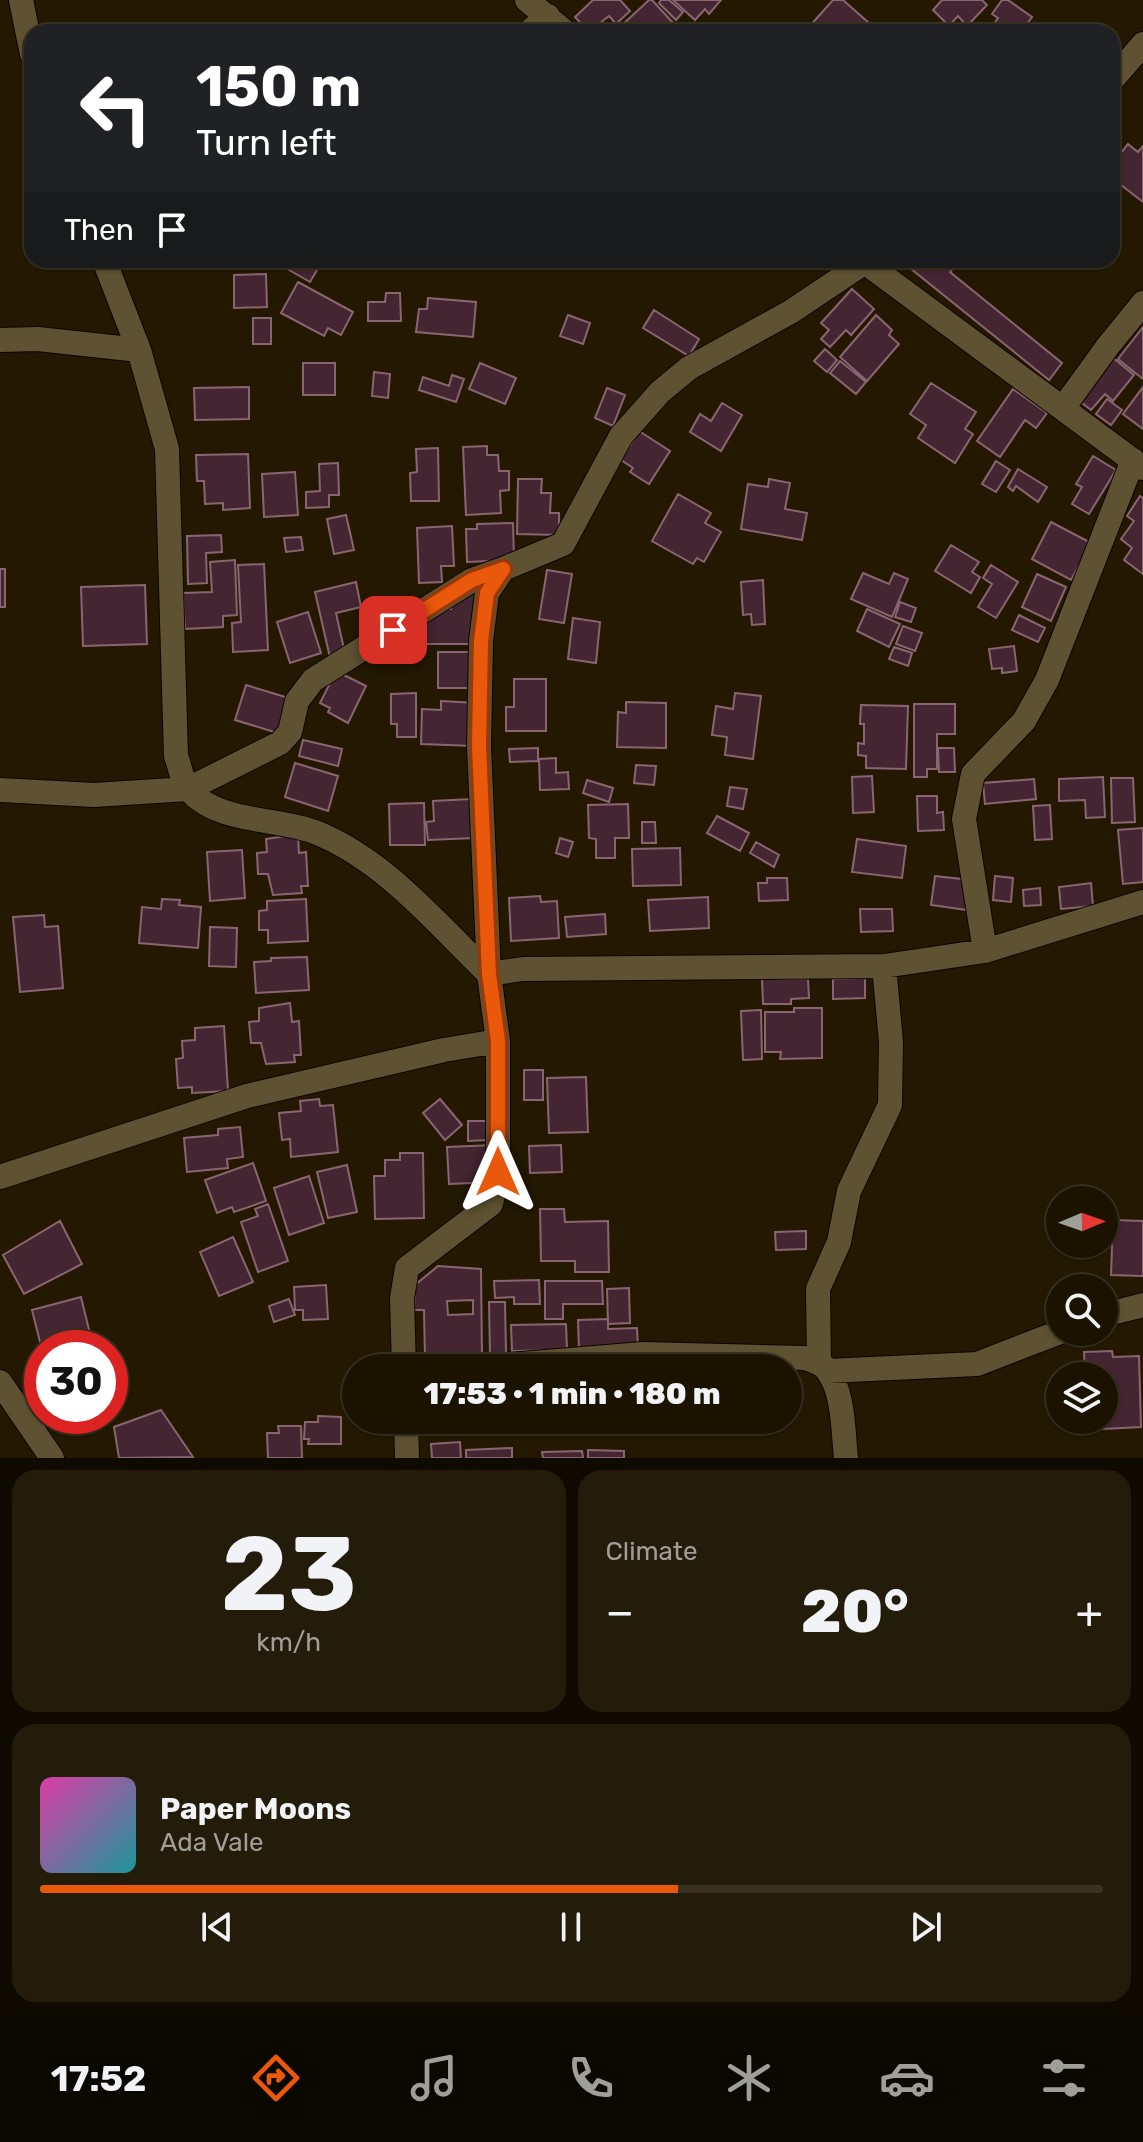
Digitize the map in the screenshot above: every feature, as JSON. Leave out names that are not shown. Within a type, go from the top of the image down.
[{"type":"street","points":[[21,0],[26,24]]},
{"type":"street","points":[[527,0],[556,24]]},
{"type":"street","points":[[1120,71],[1143,44]]},
{"type":"street","points":[[107,268],[139,350],[167,449],[176,756],[188,789],[214,809],[312,831],[350,848],[382,871],[489,974]]},
{"type":"street","points":[[0,790],[94,795],[188,789],[280,743],[290,732],[297,701],[313,680],[472,580],[563,544],[621,436],[660,392],[689,368],[792,311],[855,268]]},
{"type":"street","points":[[874,268],[1138,464],[1047,680],[1024,721],[973,774],[964,819],[985,951]]},
{"type":"street","points":[[1063,408],[1143,303]]},
{"type":"street","points":[[0,340],[38,339],[139,350]]},
{"type":"street","points":[[404,1354],[402,1298],[407,1268],[491,1204],[498,1172],[498,1041],[489,974],[479,746],[481,641],[487,593],[503,569]]},
{"type":"street","points":[[489,974],[523,969],[884,966],[985,951],[1143,902]]},
{"type":"street","points":[[846,1458],[839,1398],[824,1367],[818,1289],[839,1242],[849,1191],[890,1105],[891,1042],[884,966]]},
{"type":"street","points":[[0,1177],[247,1096],[444,1050],[498,1041]]},
{"type":"street","points":[[1118,1311],[1143,1305]]},
{"type":"street","points":[[802,1358],[824,1367],[977,1364],[1046,1337]]},
{"type":"street","points":[[0,1382],[52,1458]]},
{"type":"street","points":[[406,1434],[407,1458]]},
{"type":"building","points":[[593,0],[620,0],[630,11],[616,24],[609,16],[599,24],[582,24],[575,17]]},
{"type":"building","points":[[652,0],[674,24],[623,24]]},
{"type":"building","points":[[669,0],[683,12],[676,20],[659,3]]},
{"type":"building","points":[[673,0],[721,0],[709,14],[705,9],[695,20]]},
{"type":"building","points":[[833,0],[843,0],[870,24],[812,24]]},
{"type":"building","points":[[942,0],[982,0],[987,5],[969,24],[958,16],[947,24],[933,10]]},
{"type":"building","points":[[1002,0],[1008,0],[1032,17],[1027,24],[994,24],[998,18],[992,14]]},
{"type":"building","points":[[1128,144],[1138,152],[1143,146],[1143,202],[1120,184],[1120,154]]},
{"type":"building","points":[[286,268],[318,268],[310,282]]},
{"type":"building","points":[[910,268],[953,268],[950,272],[1062,363],[1049,380]]},
{"type":"building","points":[[266,274],[267,307],[234,308],[234,275]]},
{"type":"building","points":[[298,282],[353,312],[341,335],[328,328],[324,336],[281,313]]},
{"type":"building","points":[[852,289],[874,309],[851,335],[846,330],[830,347],[821,339],[829,330],[821,323]]},
{"type":"building","points":[[386,293],[400,293],[401,321],[368,321],[368,302],[385,302]]},
{"type":"building","points":[[428,298],[476,302],[473,337],[416,332],[419,309],[427,309]]},
{"type":"building","points":[[654,310],[699,339],[689,356],[643,328]]},
{"type":"building","points":[[568,315],[590,323],[583,344],[560,336]]},
{"type":"building","points":[[876,315],[892,330],[889,335],[899,344],[867,381],[840,357]]},
{"type":"building","points":[[253,318],[271,318],[271,344],[253,344]]},
{"type":"building","points":[[1143,327],[1143,379],[1118,359]]},
{"type":"building","points":[[825,349],[837,360],[827,372],[814,361]]},
{"type":"building","points":[[1112,357],[1134,375],[1113,401],[1105,394],[1091,410],[1077,399]]},
{"type":"building","points":[[840,361],[866,382],[856,394],[830,373]]},
{"type":"building","points":[[303,363],[335,363],[335,395],[303,395]]},
{"type":"building","points":[[480,363],[516,378],[505,404],[469,389]]},
{"type":"building","points":[[374,372],[390,374],[388,398],[372,396]]},
{"type":"building","points":[[452,375],[464,379],[456,402],[419,390],[423,377],[449,386]]},
{"type":"building","points":[[931,383],[976,412],[965,429],[973,434],[955,463],[918,438],[926,425],[910,414]]},
{"type":"building","points":[[249,387],[249,419],[195,420],[194,388]]},
{"type":"building","points":[[1143,387],[1143,429],[1123,414]]},
{"type":"building","points":[[607,388],[625,395],[613,426],[595,418]]},
{"type":"building","points":[[1013,389],[1047,413],[1036,428],[1025,420],[1000,457],[977,441]]},
{"type":"building","points":[[1107,399],[1122,410],[1111,425],[1096,414]]},
{"type":"building","points":[[722,403],[742,415],[721,451],[690,432],[700,414],[711,421]]},
{"type":"building","points":[[639,431],[670,451],[649,484],[630,472],[633,468],[621,460]]},
{"type":"building","points":[[487,446],[487,455],[498,455],[499,471],[509,471],[509,490],[500,491],[501,513],[466,515],[463,447]]},
{"type":"building","points":[[438,448],[439,501],[411,501],[410,473],[417,472],[416,449]]},
{"type":"building","points":[[248,454],[250,508],[223,510],[223,503],[205,504],[204,481],[197,481],[196,455]]},
{"type":"building","points":[[1093,456],[1116,470],[1089,514],[1072,504],[1082,487],[1076,484]]},
{"type":"building","points":[[996,461],[1010,470],[996,492],[982,484]]},
{"type":"building","points":[[338,463],[339,495],[329,495],[329,507],[306,508],[306,492],[320,491],[319,464]]},
{"type":"building","points":[[1018,469],[1047,487],[1038,502],[1016,486],[1013,491],[1008,487]]},
{"type":"building","points":[[295,472],[298,515],[264,517],[262,474]]},
{"type":"building","points":[[518,479],[542,479],[541,493],[551,493],[550,513],[559,513],[559,535],[517,534]]},
{"type":"building","points":[[769,479],[790,483],[785,509],[807,513],[802,540],[741,529],[748,484],[768,487]]},
{"type":"building","points":[[678,494],[711,513],[705,523],[721,532],[704,562],[697,558],[693,564],[652,541]]},
{"type":"building","points":[[1140,496],[1143,498],[1143,574],[1124,560],[1132,548],[1121,539],[1134,521],[1127,516]]},
{"type":"building","points":[[346,515],[354,550],[334,554],[327,519]]},
{"type":"building","points":[[1051,522],[1091,543],[1071,580],[1032,559]]},
{"type":"building","points":[[513,523],[514,560],[467,562],[466,529],[477,529],[477,524]]},
{"type":"building","points":[[452,526],[454,566],[441,566],[442,582],[419,583],[417,528]]},
{"type":"building","points":[[221,535],[222,552],[206,553],[207,583],[188,584],[187,536]]},
{"type":"building","points":[[301,537],[303,550],[286,552],[284,538]]},
{"type":"building","points":[[951,545],[979,562],[972,572],[980,577],[971,593],[935,571]]},
{"type":"building","points":[[235,560],[237,615],[223,616],[223,627],[185,629],[183,593],[212,592],[210,562]]},
{"type":"building","points":[[264,564],[268,650],[233,652],[232,623],[241,622],[238,565]]},
{"type":"building","points":[[991,565],[1018,582],[996,618],[978,607],[992,584],[983,578]]},
{"type":"building","points":[[0,569],[5,569],[5,607],[0,607]]},
{"type":"building","points":[[547,570],[572,574],[564,623],[539,619]]},
{"type":"building","points":[[863,573],[889,584],[894,573],[908,579],[892,617],[851,599]]},
{"type":"building","points":[[1037,574],[1066,587],[1051,621],[1022,607]]},
{"type":"building","points":[[763,580],[765,624],[752,625],[751,614],[743,615],[741,582]]},
{"type":"building","points":[[356,582],[361,607],[336,613],[346,658],[331,662],[315,592]]},
{"type":"building","points":[[145,585],[147,644],[83,646],[81,587]]},
{"type":"building","points":[[451,594],[477,594],[477,644],[423,644],[423,619],[430,608],[451,609]]},
{"type":"building","points":[[900,602],[916,608],[911,622],[895,617]]},
{"type":"building","points":[[867,609],[900,624],[889,647],[857,631]]},
{"type":"building","points":[[308,612],[321,653],[290,663],[277,622]]},
{"type":"building","points":[[1019,615],[1045,628],[1038,642],[1012,630]]},
{"type":"building","points":[[573,618],[600,622],[596,663],[568,659]]},
{"type":"building","points":[[903,626],[922,633],[915,651],[896,644]]},
{"type":"building","points":[[1014,646],[1017,671],[1002,673],[1002,668],[992,669],[989,649]]},
{"type":"building","points":[[894,647],[912,653],[908,666],[889,659]]},
{"type":"building","points":[[438,652],[476,652],[476,688],[438,688]]},
{"type":"building","points":[[336,671],[366,686],[348,723],[328,712],[330,708],[320,703]]},
{"type":"building","points":[[514,679],[546,679],[546,731],[506,731],[506,707],[514,707]]},
{"type":"building","points":[[246,685],[292,699],[281,734],[235,720]]},
{"type":"building","points":[[416,693],[416,737],[397,737],[397,724],[391,724],[391,694]]},
{"type":"building","points":[[735,693],[761,696],[753,759],[725,755],[727,737],[712,735],[716,706],[733,709]]},
{"type":"building","points":[[441,701],[476,703],[474,746],[421,744],[422,709],[441,710]]},
{"type":"building","points":[[626,702],[666,703],[666,748],[617,747],[618,712],[626,713]]},
{"type":"building","points":[[914,704],[955,704],[955,734],[937,734],[937,769],[927,769],[927,777],[914,777]]},
{"type":"building","points":[[861,705],[908,706],[906,769],[866,768],[866,756],[858,755],[858,743],[864,744],[864,724],[860,724]]},
{"type":"building","points":[[303,740],[342,749],[338,766],[299,756]]},
{"type":"building","points":[[538,748],[538,761],[510,762],[509,749]]},
{"type":"building","points":[[938,748],[954,748],[955,772],[939,772]]},
{"type":"building","points":[[556,758],[556,773],[568,772],[569,789],[540,790],[539,759]]},
{"type":"building","points":[[295,763],[338,776],[328,811],[285,797]]},
{"type":"building","points":[[636,765],[656,766],[654,785],[634,783]]},
{"type":"building","points":[[872,776],[874,812],[853,813],[852,777]]},
{"type":"building","points":[[1103,777],[1105,817],[1086,818],[1085,800],[1059,801],[1059,779]]},
{"type":"building","points":[[1111,778],[1133,778],[1135,822],[1112,823]]},
{"type":"building","points":[[1034,779],[1036,799],[985,804],[983,783]]},
{"type":"building","points":[[587,780],[613,788],[609,802],[583,793]]},
{"type":"building","points":[[730,787],[747,789],[743,809],[727,806]]},
{"type":"building","points":[[917,796],[937,796],[937,813],[943,812],[944,830],[918,831]]},
{"type":"building","points":[[471,799],[474,838],[428,840],[426,822],[434,821],[433,801]]},
{"type":"building","points":[[424,803],[425,845],[390,845],[389,804]]},
{"type":"building","points":[[628,804],[629,838],[615,838],[615,858],[596,858],[596,839],[589,838],[588,805]]},
{"type":"building","points":[[1050,805],[1052,839],[1035,840],[1033,806]]},
{"type":"building","points":[[717,816],[749,833],[740,851],[707,833]]},
{"type":"building","points":[[642,822],[655,822],[656,843],[642,843]]},
{"type":"building","points":[[1143,828],[1143,882],[1123,884],[1118,830]]},
{"type":"building","points":[[298,834],[299,853],[306,852],[308,886],[301,886],[302,893],[273,895],[268,874],[258,874],[257,853],[267,852],[266,839]]},
{"type":"building","points":[[560,838],[573,842],[568,857],[556,853]]},
{"type":"building","points":[[857,839],[906,846],[902,878],[852,872]]},
{"type":"building","points":[[756,842],[779,855],[774,867],[750,853]]},
{"type":"building","points":[[680,848],[681,885],[633,886],[632,849]]},
{"type":"building","points":[[242,850],[245,898],[210,901],[207,852]]},
{"type":"building","points":[[935,876],[970,880],[967,910],[931,905]]},
{"type":"building","points":[[995,876],[1013,878],[1011,902],[993,900]]},
{"type":"building","points":[[767,878],[787,878],[788,900],[759,901],[758,883],[767,883]]},
{"type":"building","points":[[1091,883],[1093,906],[1061,909],[1059,887]]},
{"type":"building","points":[[1040,888],[1041,905],[1024,906],[1023,890]]},
{"type":"building","points":[[540,896],[541,902],[557,901],[559,938],[511,941],[509,898]]},
{"type":"building","points":[[708,897],[709,928],[650,931],[648,900]]},
{"type":"building","points":[[162,899],[180,900],[179,905],[201,907],[198,948],[139,943],[142,907],[161,909]]},
{"type":"building","points":[[306,899],[308,941],[268,943],[268,930],[259,930],[259,911],[267,910],[267,901]]},
{"type":"building","points":[[860,909],[892,909],[893,931],[861,932]]},
{"type":"building","points":[[605,914],[606,934],[567,937],[565,917]]},
{"type":"building","points":[[44,915],[45,927],[58,926],[63,988],[20,992],[13,917]]},
{"type":"building","points":[[210,927],[237,928],[236,967],[209,966]]},
{"type":"building","points":[[307,957],[309,990],[256,993],[254,962]]},
{"type":"building","points":[[865,978],[865,998],[833,999],[833,979]]},
{"type":"building","points":[[762,979],[808,979],[809,998],[791,999],[791,1004],[763,1004]]},
{"type":"building","points":[[290,1003],[292,1022],[299,1021],[301,1055],[294,1055],[295,1062],[266,1064],[261,1043],[251,1043],[249,1022],[259,1021],[259,1008]]},
{"type":"building","points":[[794,1008],[822,1008],[822,1058],[780,1059],[781,1052],[765,1052],[765,1012],[794,1012]]},
{"type":"building","points":[[761,1010],[762,1059],[743,1060],[741,1011]]},
{"type":"building","points":[[224,1026],[228,1091],[192,1093],[192,1087],[178,1088],[176,1059],[183,1058],[182,1041],[195,1040],[195,1028]]},
{"type":"building","points":[[524,1070],[543,1070],[543,1100],[524,1100]]},
{"type":"building","points":[[586,1077],[588,1132],[549,1133],[547,1078]]},
{"type":"building","points":[[319,1099],[320,1106],[333,1105],[338,1152],[291,1157],[290,1139],[282,1140],[279,1113],[301,1111],[300,1101]]},
{"type":"building","points":[[440,1099],[462,1125],[445,1140],[423,1113]]},
{"type":"building","points":[[468,1121],[488,1121],[489,1140],[468,1141]]},
{"type":"building","points":[[240,1127],[243,1157],[227,1159],[228,1168],[187,1172],[184,1138],[218,1135],[218,1129]]},
{"type":"building","points":[[494,1145],[496,1182],[449,1184],[447,1147]]},
{"type":"building","points":[[561,1145],[562,1172],[530,1173],[529,1146]]},
{"type":"building","points":[[400,1153],[423,1153],[424,1218],[375,1219],[374,1176],[385,1176],[385,1160],[400,1160]]},
{"type":"building","points":[[253,1163],[266,1201],[234,1212],[232,1207],[217,1213],[205,1180]]},
{"type":"building","points":[[347,1165],[357,1212],[328,1218],[317,1172]]},
{"type":"building","points":[[309,1176],[324,1223],[289,1235],[274,1188]]},
{"type":"building","points":[[268,1204],[288,1261],[258,1272],[241,1222],[258,1216],[255,1209]]},
{"type":"building","points":[[540,1209],[564,1209],[565,1222],[608,1221],[609,1272],[575,1272],[575,1261],[541,1261]]},
{"type":"building","points":[[1118,1220],[1143,1221],[1143,1276],[1111,1274],[1112,1258],[1118,1258]]},
{"type":"building","points":[[60,1221],[82,1264],[24,1294],[3,1255]]},
{"type":"building","points":[[806,1231],[806,1249],[776,1250],[775,1232]]},
{"type":"building","points":[[233,1237],[253,1282],[219,1296],[200,1252]]},
{"type":"building","points":[[438,1266],[481,1269],[482,1354],[425,1354],[424,1310],[414,1310],[415,1285]],"holes":[[[473,1300],[473,1314],[448,1315],[447,1301]]]},
{"type":"building","points":[[539,1280],[540,1304],[514,1304],[514,1297],[495,1298],[494,1281]]},
{"type":"building","points":[[545,1281],[602,1281],[603,1304],[563,1304],[563,1319],[545,1319]]},
{"type":"building","points":[[326,1285],[328,1319],[303,1320],[303,1310],[295,1310],[294,1287]]},
{"type":"building","points":[[629,1288],[630,1323],[608,1324],[607,1289]]},
{"type":"building","points":[[81,1297],[89,1330],[37,1330],[32,1310]]},
{"type":"building","points":[[289,1299],[295,1315],[274,1322],[269,1306]]},
{"type":"building","points":[[489,1302],[505,1302],[506,1353],[490,1354]]},
{"type":"building","points":[[608,1319],[608,1329],[637,1328],[638,1349],[579,1351],[578,1320]]},
{"type":"building","points":[[566,1324],[567,1350],[512,1351],[511,1325]]},
{"type":"building","points":[[1112,1351],[1113,1357],[1139,1356],[1141,1427],[1118,1428],[1118,1362],[1084,1362],[1084,1352]]},
{"type":"building","points":[[161,1410],[193,1457],[119,1458],[115,1434],[128,1434],[128,1422]]},
{"type":"building","points":[[318,1416],[341,1417],[341,1444],[308,1444],[309,1439],[304,1439],[305,1422],[318,1422]]},
{"type":"building","points":[[278,1426],[301,1426],[302,1458],[268,1458],[267,1433],[279,1433]]},
{"type":"building","points":[[460,1442],[461,1458],[432,1458],[431,1444]]},
{"type":"building","points":[[512,1448],[512,1458],[466,1458],[466,1450]]},
{"type":"building","points":[[588,1450],[624,1451],[624,1458],[588,1458]]},
{"type":"building","points":[[582,1451],[583,1458],[543,1458],[542,1452]]},
{"type":"route","points":[[393,630],[472,580],[503,569],[487,593],[481,641],[479,746],[489,974],[498,1041],[498,1172]]}]
